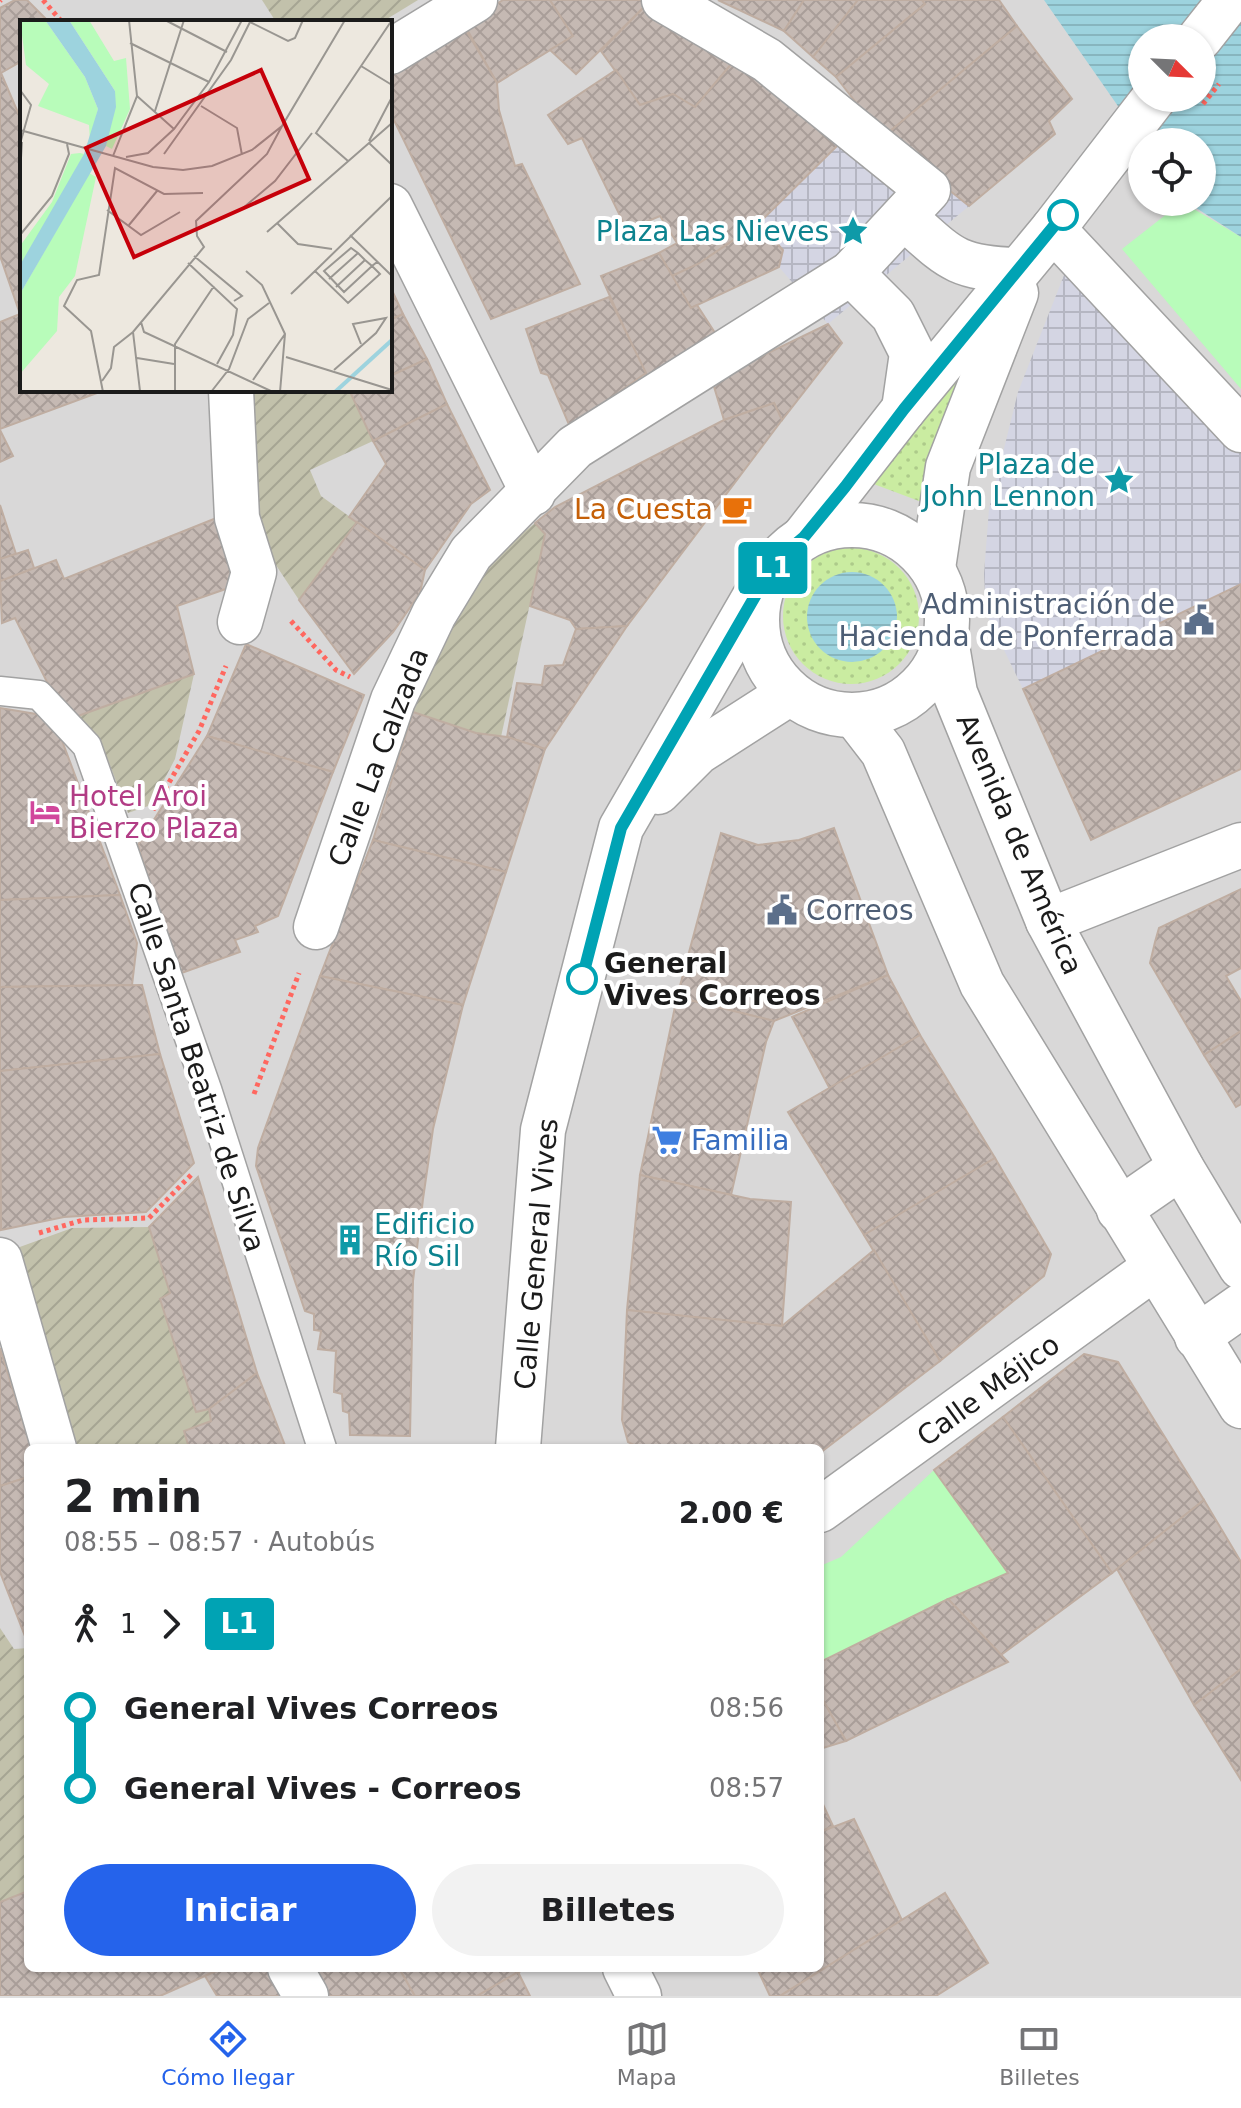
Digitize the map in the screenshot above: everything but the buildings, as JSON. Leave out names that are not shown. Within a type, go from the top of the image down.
[{"type":"street","points":[[392,51],[475,0]]},
{"type":"street","points":[[664,0],[767,60],[916,204],[947,256],[975,269],[1035,249]]},
{"type":"street","points":[[1211,24],[1230,0]]},
{"type":"street","points":[[804,537],[840,525],[867,525],[906,541],[933,568],[947,607],[946,640],[931,675],[907,699],[880,712],[856,717],[819,711],[790,693],[765,660],[758,637],[757,614],[765,579],[780,557],[804,537],[1143,112]]},
{"type":"street","name":"Calle La Calzada","points":[[316,927],[393,700],[434,614],[471,553],[575,447],[851,273],[916,204]]},
{"type":"street","points":[[392,210],[533,493]]},
{"type":"street","points":[[1035,249],[1241,430]]},
{"type":"street","points":[[933,568],[948,467],[1035,249]]},
{"type":"street","points":[[851,273],[893,315],[912,353],[904,409]]},
{"type":"street","points":[[231,392],[237,518],[254,572],[240,622]]},
{"type":"street","name":"Calle General Vives","points":[[518,1444],[543,1130],[621,828],[765,579]]},
{"type":"street","name":"Avenida de América","points":[[946,640],[955,693],[1048,921],[1181,1167],[1241,1267]]},
{"type":"street","points":[[621,828],[698,752],[790,693]]},
{"type":"street","points":[[856,717],[883,752],[982,984],[1241,1406]]},
{"type":"street","points":[[1048,921],[1241,845]]},
{"type":"street","points":[[1119,1210],[1181,1167]]},
{"type":"street","points":[[3,1252],[53,1444]]},
{"type":"street","name":"Calle Méjico","points":[[824,1507],[1154,1268]]},
{"type":"street","points":[[1197,1337],[1241,1306]]},
{"type":"street","points":[[292,1972],[306,1996]]},
{"type":"street","points":[[627,1972],[639,1996]]},
{"type":"lane","name":"Calle Santa Beatriz de Silva","points":[[0,691],[39,695],[87,746],[227,1151],[321,1444]]},
{"type":"path","points":[[43,0],[60,20]]},
{"type":"path","points":[[1216,87],[1221,81]]},
{"type":"path","points":[[122,842],[150,814],[199,731],[240,622],[273,603],[336,670],[393,700]]},
{"type":"path","points":[[3,1252],[83,1220],[149,1218],[227,1151],[316,927]]},
{"type":"shaded area","points":[[0,0],[1241,0],[1241,1996],[0,1996]]},
{"type":"shaded area","points":[[262,0],[418,0],[385,20],[275,20]]},
{"type":"shaded area","name":"Plaza Las Nieves","points":[[849,134],[883,137],[969,206],[828,324],[779,267],[783,250],[759,223]]},
{"type":"shaded area","name":"Plaza de John Lennon","points":[[1068,265],[1241,451],[1241,584],[1023,689],[986,613],[984,574],[989,509],[1018,392]]},
{"type":"shaded area","points":[[241,392],[350,392],[373,441],[310,470],[321,496],[357,522],[299,600],[260,541]]},
{"type":"shaded area","points":[[535,523],[545,534],[501,737],[476,733],[413,712],[475,572]]},
{"type":"shaded area","points":[[194,674],[175,759],[151,805],[128,813],[100,739],[78,716]]},
{"type":"shaded area","points":[[149,1227],[170,1293],[160,1299],[196,1411],[209,1410],[211,1421],[184,1431],[188,1444],[70,1444],[17,1248],[72,1228]]},
{"type":"shaded area","points":[[0,1628],[14,1649],[24,1648],[24,1893],[0,1902]]},
{"type":"green space","points":[[1164,216],[1206,216],[1241,237],[1241,389],[1122,249]]},
{"type":"green space","points":[[966,368],[927,504],[871,483]]},
{"type":"green space","points":[[851,548],[877,553],[899,568],[914,590],[919,616],[914,642],[899,664],[877,679],[851,684],[825,679],[803,664],[788,642],[783,616],[788,590],[803,568],[825,553]]},
{"type":"green space","points":[[934,1470],[1008,1573],[824,1659],[824,1564],[841,1557]]},
{"type":"water","points":[[1044,0],[1229,0],[1241,12],[1241,237],[1209,216],[1216,216],[1216,128],[1133,128]]},
{"type":"water","points":[[852,572],[877,580],[889,592],[897,617],[889,642],[877,654],[852,662],[827,654],[815,642],[807,617],[815,592],[827,580]]},
{"type":"bus line","name":"L1","points":[[582,979],[621,828],[765,579],[780,557],[804,537],[845,487],[904,409],[1063,215]]},
{"type":"place","name":"Plaza Las Nieves","points":[[853,231]]},
{"type":"place","name":"Plaza de John Lennon","points":[[1119,480]]},
{"type":"place","name":"La Cuesta","points":[[737,509]]},
{"type":"place","name":"Administración de Hacienda de Ponferrada","points":[[1199,620]]},
{"type":"place","name":"Hotel Aroi Bierzo Plaza","points":[[45,812]]},
{"type":"place","name":"Correos","points":[[782,910]]},
{"type":"place","name":"General Vives Correos","points":[[582,979]]},
{"type":"place","name":"Familia","points":[[667,1140]]},
{"type":"place","name":"Edificio Río Sil","points":[[350,1240]]}]
